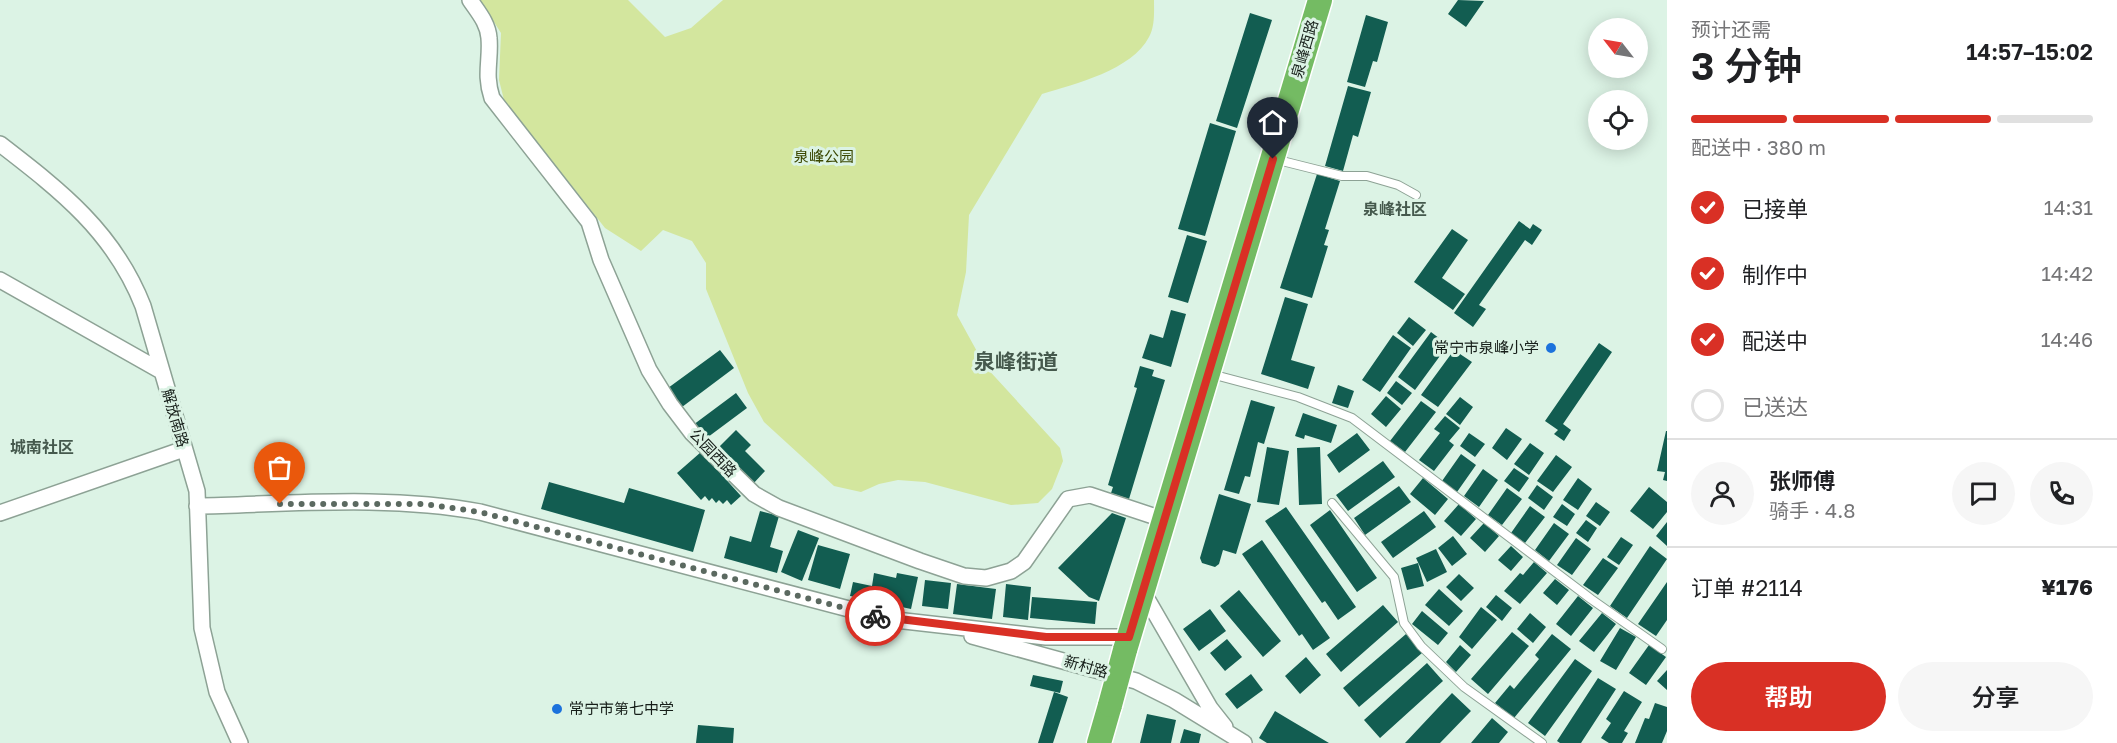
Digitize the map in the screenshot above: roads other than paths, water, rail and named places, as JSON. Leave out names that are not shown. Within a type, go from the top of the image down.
[{"type":"highway","name":"泉峰西路","points":[[1099,743],[1320,0]]},
{"type":"street","name":"公园西路","points":[[470,0],[484,19],[489,37],[486,82],[492,98],[589,222],[601,260],[649,370],[670,404],[692,433],[754,494],[779,508],[920,561],[964,576],[986,578],[1011,571],[1024,562],[1068,500],[1090,495],[1165,520]]},
{"type":"street","name":"解放南路","points":[[0,144],[88,218],[122,261],[143,306],[197,491],[202,628],[217,692],[240,743]]},
{"type":"street","points":[[0,280],[161,371]]},
{"type":"street","points":[[0,513],[184,449]]},
{"type":"street","name":"新村路","points":[[197,506],[401,503],[450,507],[480,512],[887,619],[1127,644]]},
{"type":"street","points":[[1143,592],[1210,708],[1240,740]]},
{"type":"street","name":"新村路","points":[[915,621],[1136,681],[1174,700],[1240,740]]},
{"type":"lane","points":[[1273,159],[1342,176],[1367,176],[1398,185],[1416,195]]},
{"type":"lane","points":[[1209,374],[1298,397],[1352,417],[1662,649]]},
{"type":"lane","points":[[1332,503],[1394,577],[1404,623],[1421,646],[1464,687],[1542,743]]},
{"type":"place","name":"常宁市泉峰小学","points":[[1551,348]]},
{"type":"place","name":"常宁市第七中学","points":[[557,709]]},
{"type":"district","name":"泉峰社区","points":[[1395,209]]},
{"type":"district","name":"泉峰街道","points":[[1016,362]]},
{"type":"district","name":"城南社区","points":[[42,447]]},
{"type":"park label","name":"泉峰公园","points":[[824,157]]}]
